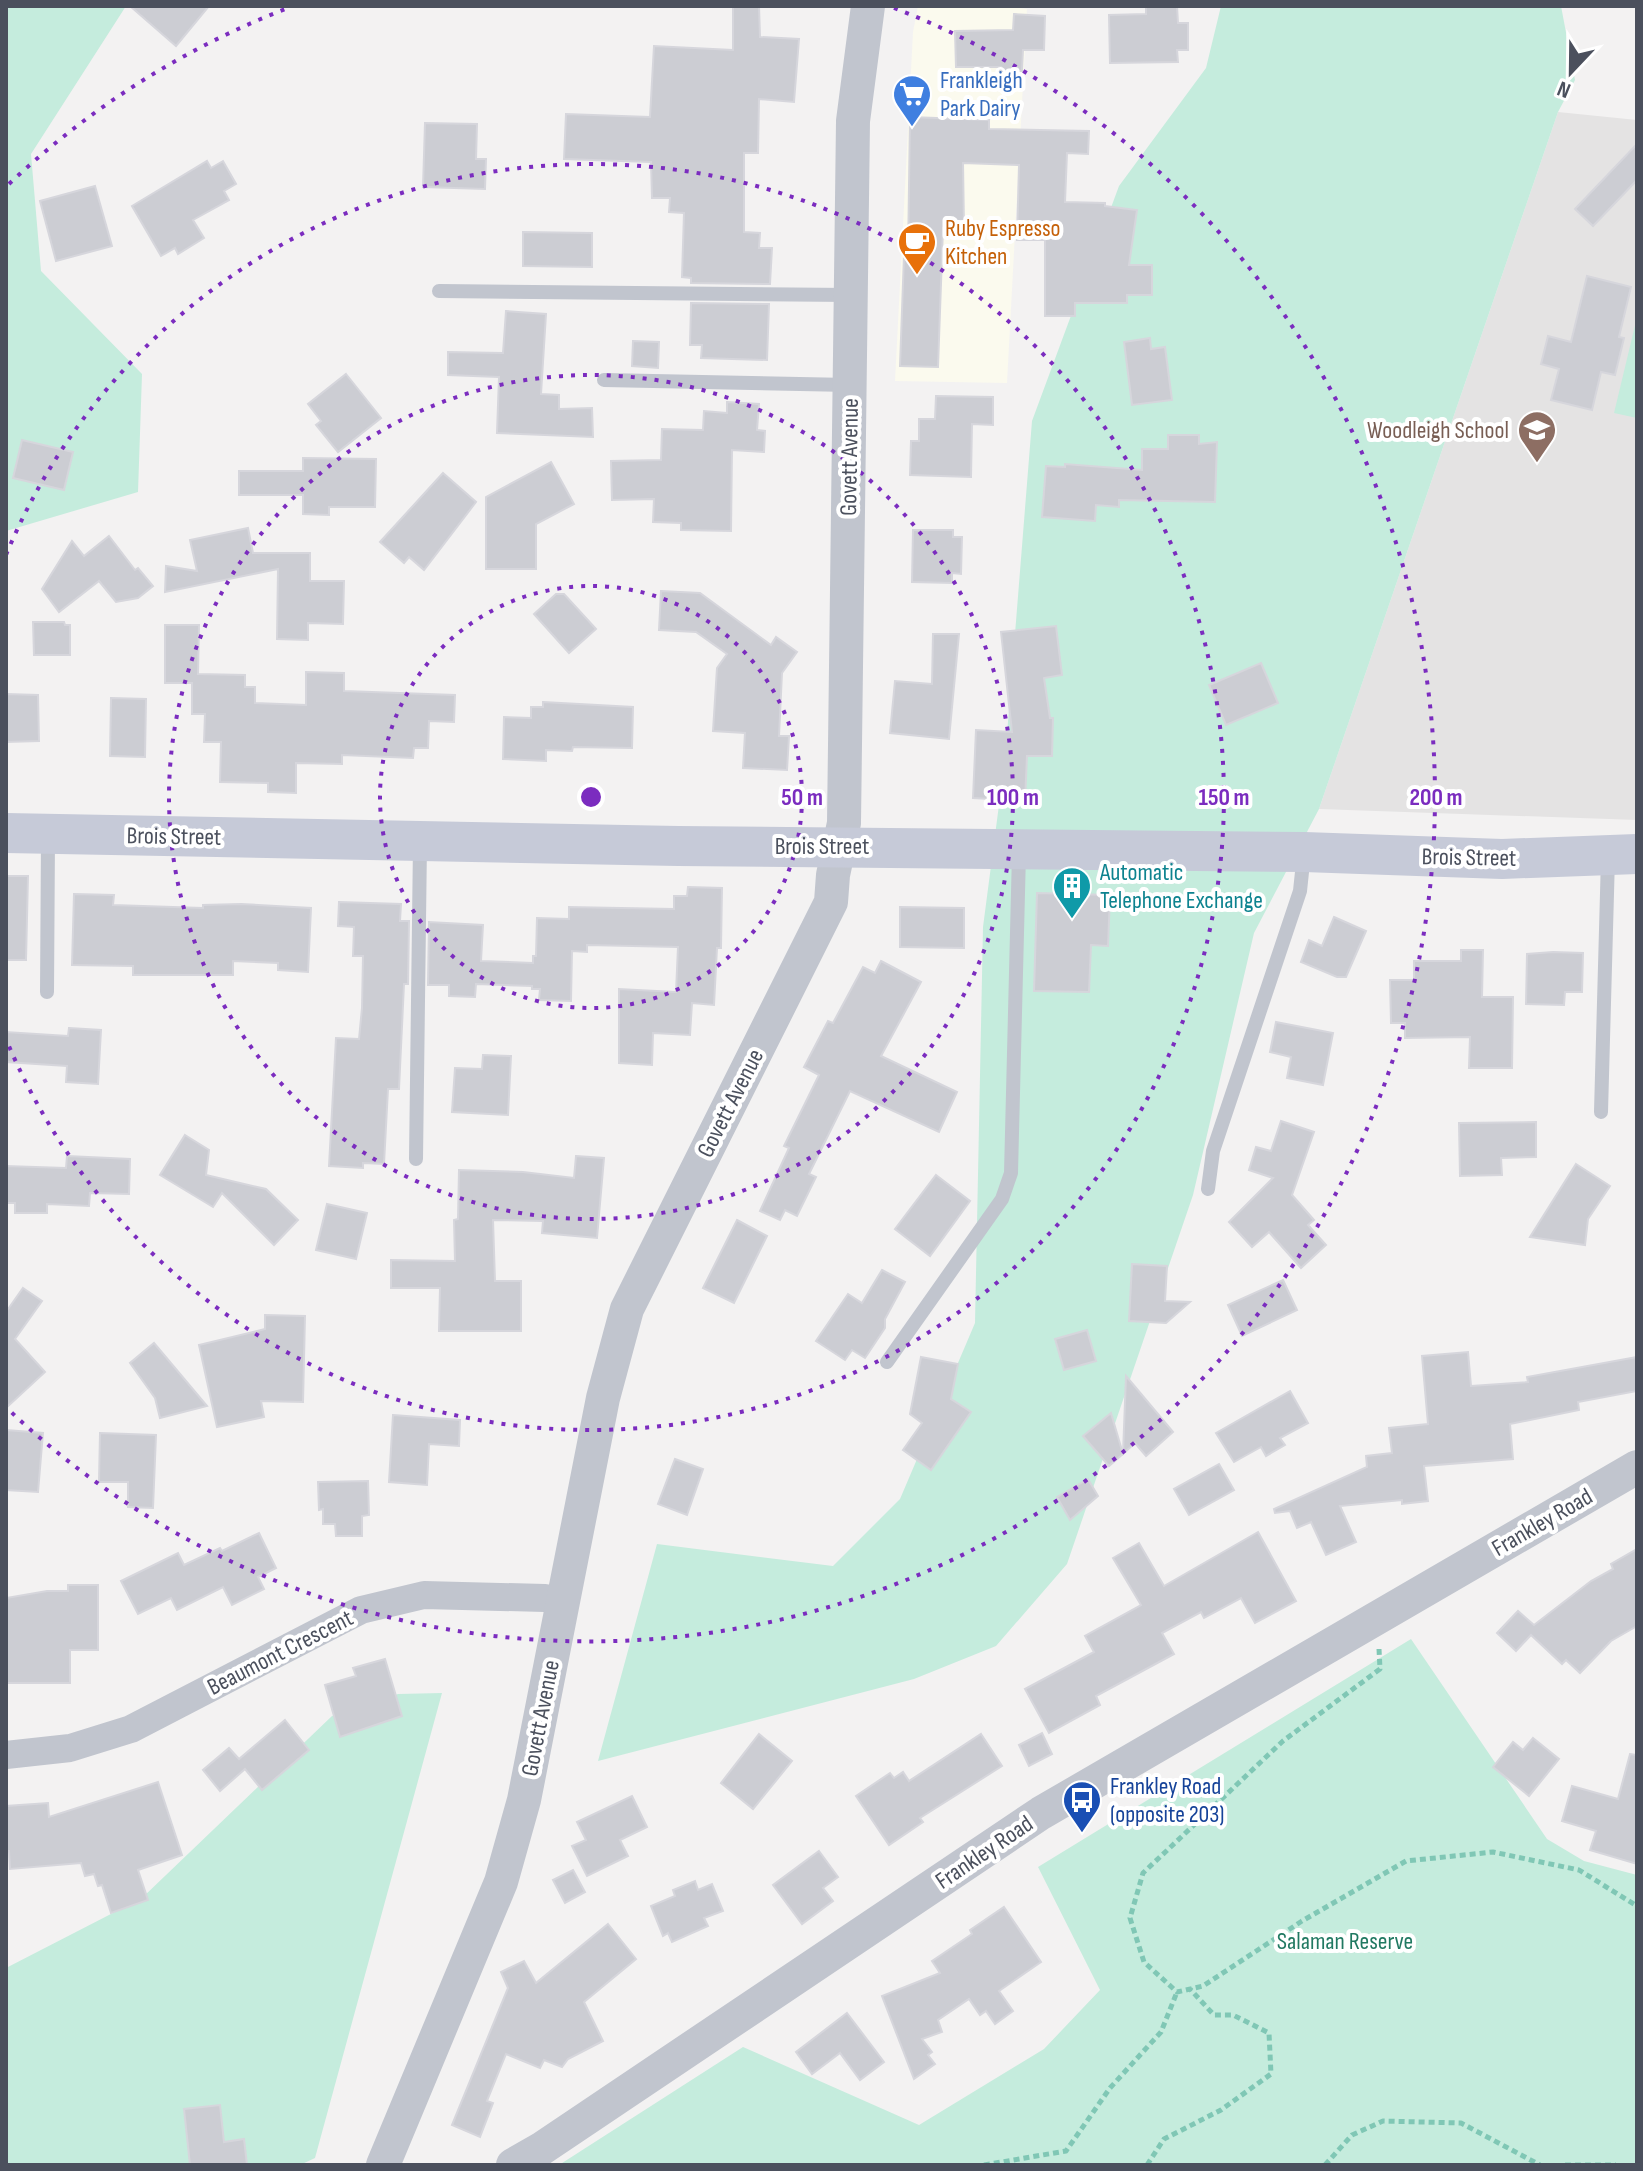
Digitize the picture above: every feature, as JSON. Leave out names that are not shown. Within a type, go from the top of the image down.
[{"type":"main road","name":"Brois Street","points":[[6,833],[420,842],[1304,852],[1502,859],[1623,856]]},
{"type":"street","name":"Govett Avenue","points":[[383,2165],[501,1882],[524,1800],[603,1398],[627,1309],[831,902],[844,823],[853,121],[868,6]]},
{"type":"street","name":"Frankley Road","points":[[513,2165],[1041,1813],[1637,1467]]},
{"type":"street","name":"Beaumont Crescent","points":[[6,1755],[70,1748],[131,1729],[361,1610],[424,1595],[564,1601]]},
{"type":"lane","points":[[439,291],[851,295]]},
{"type":"lane","points":[[604,380],[850,385]]},
{"type":"lane","points":[[47,992],[48,833]]},
{"type":"lane","points":[[416,1159],[420,842]]},
{"type":"lane","points":[[887,1362],[1002,1199],[1011,1173],[1019,848]]},
{"type":"lane","points":[[1208,1189],[1213,1151],[1300,891],[1304,852]]},
{"type":"lane","points":[[1601,1112],[1623,856]]},
{"type":"path","points":[[1177,1992],[1144,1962],[1130,1918],[1143,1873],[1283,1741],[1380,1669],[1378,1618]]},
{"type":"path","points":[[1177,1992],[1203,1986],[1302,1921],[1406,1861],[1493,1852],[1579,1870],[1637,1906]]},
{"type":"path","points":[[1147,2165],[1164,2139],[1221,2110],[1271,2074],[1269,2033],[1233,2015],[1214,2015],[1190,1989]]},
{"type":"path","points":[[984,2165],[1066,2151],[1110,2088],[1161,2032],[1177,1992]]},
{"type":"path","points":[[1325,2165],[1352,2135],[1383,2121],[1461,2123],[1540,2165]]},
{"type":"path","points":[[1565,2165],[1616,2165]]},
{"type":"shaded area","points":[[918,6],[1027,9],[1007,383],[895,381],[913,32]]},
{"type":"shaded area","name":"Woodleigh School","points":[[1558,112],[1637,120],[1637,820],[1319,809]]},
{"type":"green space","points":[[6,6],[126,6],[31,154],[41,271],[142,374],[138,492],[6,531]]},
{"type":"green space","points":[[1221,6],[1561,6],[1575,80],[1558,112],[1319,809],[1254,933],[1193,1195],[1067,1564],[996,1646],[914,1679],[598,1761],[657,1544],[833,1566],[900,1499],[975,1323],[983,927],[1005,759],[1032,421],[1119,186],[1206,68]]},
{"type":"green space","points":[[1637,317],[1637,418],[1614,413]]},
{"type":"green space","name":"Salaman Reserve","points":[[1411,1639],[1547,1839],[1584,1861],[1637,1875],[1637,2165],[559,2165],[743,2047],[919,2125],[1044,2049],[1100,1990],[1038,1867]]},
{"type":"green space","points":[[442,1693],[315,2158],[300,2165],[6,2165],[6,1968],[142,1898],[332,1716],[398,1694]]},
{"type":"building","points":[[130,6],[209,6],[176,46]]},
{"type":"building","points":[[733,6],[759,6],[760,37],[799,39],[794,102],[759,99],[758,153],[744,153],[744,232],[760,233],[759,248],[772,248],[770,284],[691,283],[691,278],[682,277],[684,213],[669,212],[670,198],[652,198],[651,162],[564,159],[566,114],[650,117],[654,46],[733,50]]},
{"type":"building","points":[[1177,6],[1178,23],[1188,23],[1188,50],[1177,50],[1178,62],[1110,63],[1109,15],[1146,14],[1146,7]]},
{"type":"building","points":[[1014,14],[1045,16],[1044,50],[1023,50],[1022,71],[1000,71],[1001,67],[956,67],[955,31],[1013,30]]},
{"type":"building","points":[[910,117],[989,120],[989,129],[1089,131],[1088,154],[1067,153],[1065,202],[1105,203],[1105,206],[1137,210],[1129,265],[1152,265],[1152,295],[1127,295],[1127,303],[1075,303],[1075,316],[1045,316],[1045,240],[1017,240],[1019,165],[963,163],[964,228],[943,228],[938,367],[900,366],[904,255],[908,255]]},
{"type":"building","points":[[425,123],[477,124],[476,159],[486,159],[485,189],[423,187]]},
{"type":"building","points":[[1637,144],[1637,180],[1593,226],[1575,209]]},
{"type":"building","points":[[207,161],[211,168],[223,161],[236,184],[224,191],[229,200],[193,220],[204,238],[178,254],[175,248],[161,256],[132,206]]},
{"type":"building","points":[[95,186],[112,246],[56,261],[40,201]]},
{"type":"building","points":[[523,232],[592,233],[592,267],[523,266]]},
{"type":"building","points":[[1587,276],[1631,287],[1619,337],[1624,338],[1615,375],[1601,372],[1592,410],[1551,400],[1559,369],[1541,364],[1548,336],[1571,342]]},
{"type":"building","points":[[691,303],[769,304],[767,360],[701,358],[702,345],[690,345]]},
{"type":"building","points":[[506,311],[546,314],[541,394],[559,395],[559,409],[592,408],[593,437],[497,433],[499,377],[448,375],[448,352],[503,353]]},
{"type":"building","points":[[1150,338],[1151,349],[1165,347],[1172,400],[1132,405],[1124,342]]},
{"type":"building","points":[[633,341],[659,342],[658,368],[632,366]]},
{"type":"building","points":[[346,374],[381,418],[338,452],[316,425],[321,421],[308,404]]},
{"type":"building","points":[[936,396],[993,397],[993,425],[972,424],[971,477],[910,475],[911,441],[919,441],[919,419],[935,419]]},
{"type":"building","points":[[727,402],[759,404],[757,430],[765,431],[764,452],[732,450],[731,531],[681,530],[681,523],[653,522],[654,499],[612,500],[611,461],[661,460],[662,429],[703,430],[704,411],[727,413]]},
{"type":"building","points":[[1168,435],[1199,435],[1199,444],[1217,442],[1215,502],[1119,500],[1119,507],[1096,505],[1095,521],[1042,517],[1046,466],[1065,467],[1065,464],[1142,470],[1142,449],[1168,449]]},
{"type":"building","points":[[22,440],[73,452],[64,490],[13,478]]},
{"type":"building","points":[[303,458],[376,459],[375,507],[329,507],[329,515],[303,514],[303,495],[239,495],[239,471],[303,471]]},
{"type":"building","points":[[551,462],[574,504],[536,524],[536,569],[486,569],[486,497]]},
{"type":"building","points":[[443,473],[476,502],[424,570],[409,557],[404,563],[380,542]]},
{"type":"building","points":[[248,528],[253,553],[310,553],[310,581],[344,581],[343,624],[308,623],[308,640],[277,639],[278,569],[165,592],[166,566],[197,571],[190,540]]},
{"type":"building","points":[[913,530],[953,530],[953,537],[962,537],[961,574],[952,573],[952,583],[912,582]]},
{"type":"building","points":[[109,536],[135,570],[138,568],[153,586],[138,598],[116,602],[99,581],[59,612],[42,589],[72,541],[84,556]]},
{"type":"building","points":[[661,591],[700,593],[771,645],[776,637],[797,652],[782,673],[779,736],[789,736],[787,770],[743,768],[745,733],[713,731],[717,668],[727,654],[696,632],[659,630]]},
{"type":"building","points":[[556,594],[564,594],[596,629],[569,653],[534,614]]},
{"type":"building","points":[[33,622],[64,622],[70,625],[70,655],[34,655]]},
{"type":"building","points":[[165,625],[199,625],[198,674],[245,675],[245,687],[255,687],[255,703],[306,705],[306,672],[344,673],[344,691],[455,695],[454,722],[429,721],[428,748],[414,748],[413,758],[342,755],[342,764],[296,763],[296,793],[268,792],[268,783],[220,782],[221,742],[204,742],[205,714],[192,714],[192,683],[165,683]]},
{"type":"building","points":[[1056,626],[1062,675],[1044,678],[1050,718],[1053,718],[1052,756],[1027,756],[1025,801],[973,798],[976,730],[1012,732],[1001,632]]},
{"type":"building","points":[[933,634],[959,634],[949,739],[890,733],[895,681],[932,684]]},
{"type":"building","points":[[1261,663],[1278,703],[1226,725],[1209,685]]},
{"type":"building","points":[[6,694],[38,695],[39,741],[6,742]]},
{"type":"building","points":[[111,698],[146,699],[145,757],[110,756]]},
{"type":"building","points":[[543,702],[633,707],[632,748],[573,747],[572,751],[546,750],[546,761],[503,759],[504,717],[531,718],[531,707],[543,707]]},
{"type":"building","points":[[6,876],[28,876],[26,960],[6,960]]},
{"type":"building","points":[[688,887],[722,888],[721,948],[717,948],[714,1005],[692,1003],[690,1035],[653,1033],[652,1065],[619,1063],[619,989],[676,992],[678,947],[587,945],[587,952],[572,951],[571,1001],[539,1000],[540,989],[532,989],[532,986],[476,984],[475,997],[449,996],[449,985],[428,985],[429,922],[483,925],[481,961],[533,963],[537,918],[569,919],[569,907],[674,909],[674,896],[687,896]]},
{"type":"building","name":"Automatic Telephone Exchange","points":[[1037,893],[1110,895],[1108,946],[1091,945],[1089,992],[1034,991]]},
{"type":"building","points":[[74,894],[114,895],[113,905],[203,908],[203,905],[241,904],[311,908],[308,972],[278,970],[278,963],[233,961],[233,975],[133,975],[133,966],[72,965]]},
{"type":"building","points":[[339,902],[401,904],[400,921],[409,921],[408,984],[404,984],[399,1089],[388,1089],[384,1164],[363,1163],[363,1168],[329,1166],[336,1038],[359,1039],[362,1008],[363,956],[353,956],[354,927],[338,926]]},
{"type":"building","points":[[900,907],[964,908],[964,948],[900,947]]},
{"type":"building","points":[[1334,917],[1366,931],[1346,977],[1337,977],[1301,962],[1309,940],[1322,946]]},
{"type":"building","points":[[1461,950],[1483,950],[1482,997],[1513,997],[1512,1068],[1469,1068],[1470,1037],[1405,1038],[1405,1023],[1391,1023],[1390,980],[1414,980],[1414,961],[1461,961]]},
{"type":"building","points":[[1583,953],[1582,992],[1565,992],[1564,1005],[1526,1004],[1527,954]]},
{"type":"building","points":[[881,961],[921,982],[881,1056],[957,1092],[939,1132],[850,1091],[809,1174],[816,1177],[797,1216],[785,1210],[780,1220],[760,1211],[789,1148],[784,1146],[819,1075],[804,1067],[828,1021],[833,1023],[863,967],[875,973]]},
{"type":"building","points":[[1276,1022],[1333,1033],[1323,1085],[1287,1078],[1291,1057],[1270,1052]]},
{"type":"building","points":[[69,1028],[101,1030],[98,1084],[66,1082],[67,1066],[6,1062],[6,1032],[68,1036]]},
{"type":"building","points":[[483,1055],[511,1056],[508,1115],[452,1112],[455,1068],[482,1069]]},
{"type":"building","points":[[1281,1121],[1314,1132],[1292,1195],[1314,1220],[1308,1225],[1326,1245],[1301,1268],[1269,1232],[1252,1247],[1229,1222],[1273,1178],[1249,1170],[1256,1147],[1271,1151]]},
{"type":"building","points":[[1536,1122],[1536,1157],[1501,1158],[1502,1175],[1460,1176],[1459,1123]]},
{"type":"building","points":[[185,1135],[209,1150],[206,1175],[266,1189],[298,1220],[274,1245],[222,1193],[213,1207],[160,1175]]},
{"type":"building","points":[[67,1156],[130,1159],[129,1194],[90,1193],[89,1206],[47,1204],[47,1213],[15,1213],[15,1203],[6,1203],[6,1166],[66,1168]]},
{"type":"building","points":[[576,1156],[604,1158],[597,1238],[542,1233],[543,1221],[493,1220],[495,1281],[521,1281],[521,1331],[439,1331],[440,1288],[391,1288],[391,1260],[455,1261],[454,1220],[458,1219],[459,1170],[523,1172],[574,1178]]},
{"type":"building","points":[[1576,1164],[1610,1186],[1588,1219],[1585,1245],[1530,1237]]},
{"type":"building","points":[[936,1175],[970,1201],[930,1256],[895,1229]]},
{"type":"building","points":[[327,1204],[367,1213],[356,1259],[316,1250]]},
{"type":"building","points":[[737,1220],[767,1236],[734,1303],[703,1288]]},
{"type":"building","points":[[1132,1264],[1167,1266],[1165,1301],[1190,1302],[1166,1323],[1129,1321]]},
{"type":"building","points":[[882,1270],[905,1282],[885,1319],[885,1328],[865,1358],[852,1350],[845,1360],[816,1341],[848,1294],[862,1303]]},
{"type":"building","points":[[1283,1280],[1297,1310],[1242,1336],[1228,1305]]},
{"type":"building","points":[[23,1288],[42,1301],[15,1339],[45,1372],[6,1408],[6,1312]]},
{"type":"building","points":[[265,1315],[305,1316],[303,1402],[261,1401],[264,1417],[217,1427],[199,1345],[265,1329]]},
{"type":"building","points":[[1087,1330],[1096,1361],[1064,1370],[1055,1339]]},
{"type":"building","points":[[154,1343],[207,1406],[160,1418],[155,1398],[130,1363]]},
{"type":"building","points":[[1468,1352],[1471,1386],[1528,1382],[1527,1377],[1637,1357],[1637,1391],[1578,1402],[1579,1410],[1510,1424],[1513,1459],[1424,1466],[1428,1501],[1402,1504],[1402,1500],[1340,1506],[1356,1542],[1326,1555],[1311,1522],[1297,1528],[1290,1511],[1275,1513],[1274,1509],[1367,1467],[1366,1456],[1392,1453],[1389,1428],[1428,1424],[1422,1356]]},
{"type":"building","points":[[921,1357],[958,1364],[951,1399],[971,1412],[931,1470],[903,1450],[922,1423],[910,1414]]},
{"type":"building","points":[[1126,1376],[1173,1432],[1146,1456],[1135,1443],[1123,1454]]},
{"type":"building","points":[[1290,1391],[1308,1423],[1280,1438],[1285,1445],[1266,1456],[1261,1447],[1234,1462],[1216,1433]]},
{"type":"building","points":[[1111,1413],[1123,1454],[1109,1466],[1083,1436]]},
{"type":"building","points":[[393,1415],[460,1420],[459,1446],[429,1444],[427,1485],[389,1482]]},
{"type":"building","points":[[6,1430],[43,1433],[38,1492],[6,1490]]},
{"type":"building","points":[[100,1433],[156,1435],[153,1508],[128,1507],[128,1482],[99,1482]]},
{"type":"building","points":[[675,1459],[703,1469],[687,1515],[658,1504]]},
{"type":"building","points":[[1219,1464],[1234,1490],[1189,1515],[1174,1489]]},
{"type":"building","points":[[1088,1479],[1098,1496],[1070,1520],[1057,1497]]},
{"type":"building","points":[[368,1481],[369,1515],[362,1516],[362,1536],[336,1536],[335,1524],[323,1524],[318,1482]]},
{"type":"building","points":[[1258,1532],[1296,1601],[1255,1623],[1241,1598],[1204,1618],[1201,1612],[1162,1633],[1174,1654],[1096,1696],[1100,1705],[1049,1733],[1025,1689],[1094,1652],[1085,1636],[1141,1605],[1113,1558],[1139,1543],[1164,1586]]},
{"type":"building","points":[[259,1533],[276,1568],[258,1577],[264,1589],[232,1605],[223,1587],[177,1610],[171,1598],[138,1614],[121,1581],[178,1553],[184,1565]]},
{"type":"building","points":[[1637,1549],[1637,1626],[1611,1641],[1580,1673],[1566,1660],[1562,1664],[1531,1635],[1516,1651],[1497,1633],[1518,1611],[1534,1625],[1591,1581],[1613,1569],[1611,1564]]},
{"type":"building","points":[[68,1585],[98,1585],[98,1650],[70,1650],[70,1683],[6,1683],[6,1598],[68,1591]]},
{"type":"building","points":[[385,1659],[402,1716],[340,1737],[325,1685],[356,1676],[353,1668]]},
{"type":"building","points":[[285,1720],[309,1750],[262,1790],[245,1769],[220,1791],[203,1770],[229,1748],[239,1759]]},
{"type":"building","points":[[1042,1733],[1052,1754],[1029,1766],[1019,1745]]},
{"type":"building","points":[[759,1734],[792,1761],[753,1809],[721,1783]]},
{"type":"building","points":[[981,1734],[1002,1766],[920,1818],[923,1822],[889,1845],[856,1796],[890,1773],[894,1778],[903,1772],[909,1781]]},
{"type":"building","points":[[1533,1738],[1559,1759],[1529,1796],[1493,1767],[1513,1742],[1523,1750]]},
{"type":"building","points":[[1630,1754],[1637,1755],[1637,1864],[1590,1850],[1596,1831],[1562,1821],[1572,1786],[1618,1799]]},
{"type":"building","points":[[158,1782],[182,1855],[138,1870],[148,1900],[111,1913],[102,1885],[98,1886],[94,1874],[85,1876],[81,1863],[10,1869],[9,1851],[6,1851],[6,1806],[48,1803],[49,1817]]},
{"type":"building","points":[[632,1796],[647,1827],[620,1840],[628,1856],[587,1876],[572,1846],[586,1840],[577,1822]]},
{"type":"building","points":[[819,1851],[838,1877],[823,1888],[833,1901],[802,1924],[773,1885]]},
{"type":"building","points":[[573,1870],[585,1892],[565,1903],[553,1880]]},
{"type":"building","points":[[695,1881],[698,1890],[712,1884],[723,1911],[704,1918],[708,1926],[672,1942],[668,1933],[663,1936],[651,1906],[675,1896],[673,1890]]},
{"type":"building","points":[[1004,1907],[1041,1962],[999,1991],[1013,2011],[995,2024],[986,2011],[980,2015],[969,1999],[938,2020],[942,2032],[922,2039],[932,2052],[928,2055],[935,2064],[914,2079],[882,1996],[940,1973],[932,1961],[972,1934],[970,1930]]},
{"type":"building","points":[[608,1924],[636,1959],[584,2002],[603,2041],[568,2059],[562,2067],[544,2060],[540,2068],[506,2054],[487,2101],[493,2103],[480,2137],[452,2125],[508,1988],[501,1972],[524,1961],[536,1983]]},
{"type":"building","points":[[847,2013],[884,2062],[860,2080],[840,2053],[812,2074],[796,2052]]},
{"type":"building","points":[[220,2105],[224,2142],[244,2139],[247,2165],[190,2165],[184,2109]]},
{"type":"place","name":"Frankleigh Park Dairy","points":[[912,128]]},
{"type":"place","name":"Ruby Espresso Kitchen","points":[[917,276]]},
{"type":"place","name":"Woodleigh School","points":[[1537,464]]},
{"type":"place","name":"Automatic Telephone Exchange","points":[[1072,920]]},
{"type":"place","name":"Frankley Road (opposite 203)","points":[[1082,1834]]}]
